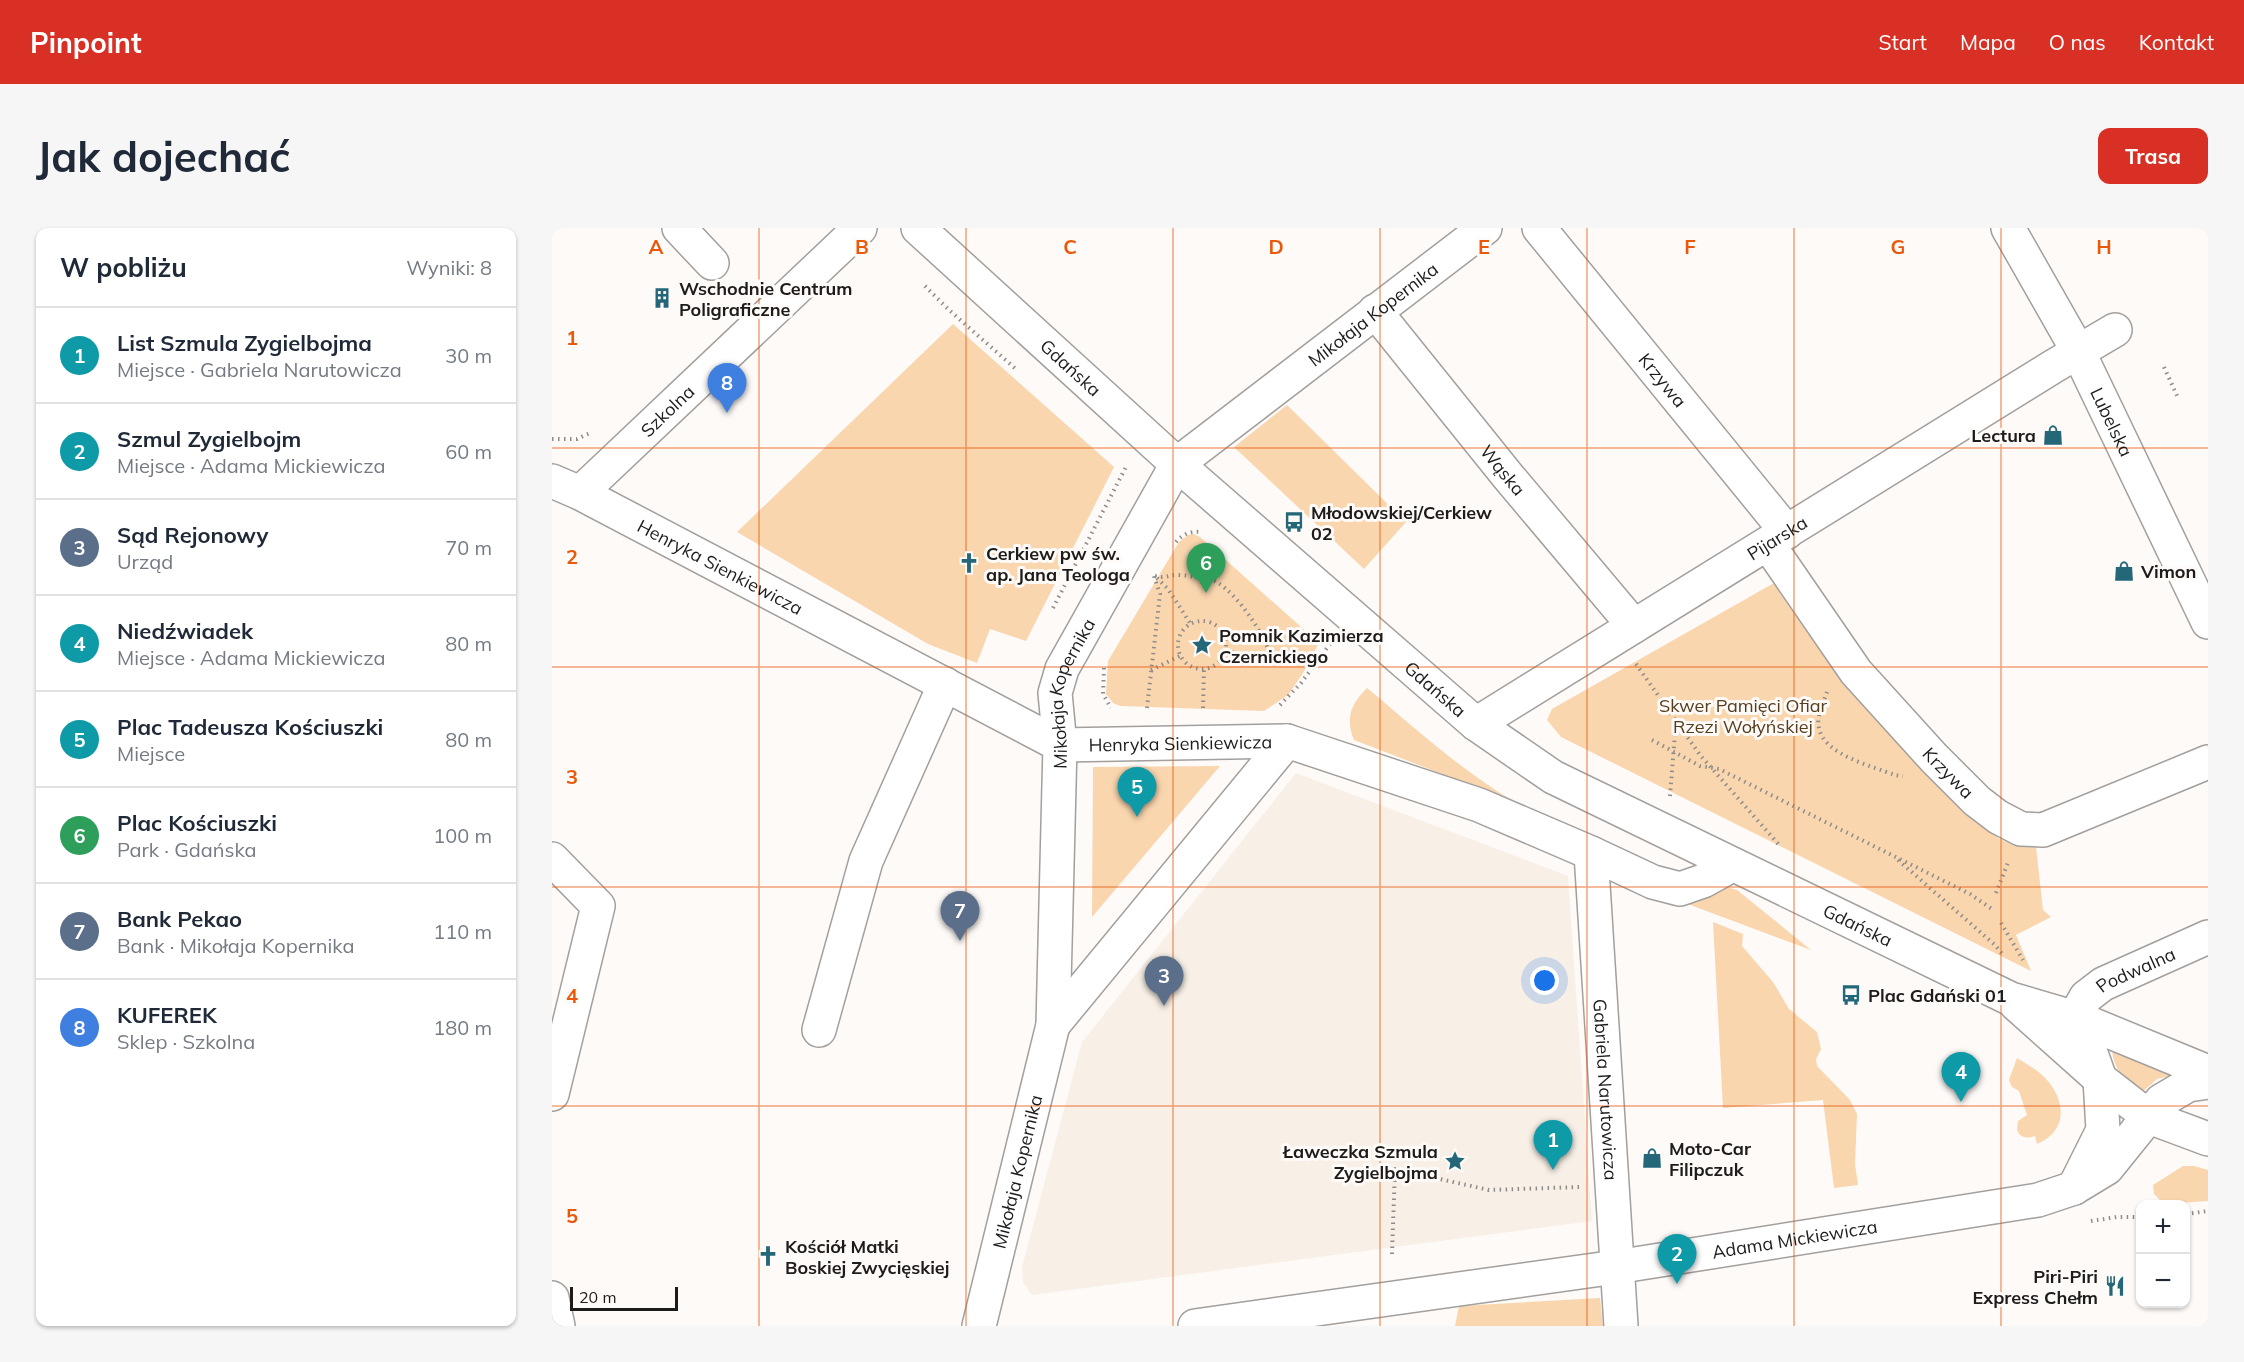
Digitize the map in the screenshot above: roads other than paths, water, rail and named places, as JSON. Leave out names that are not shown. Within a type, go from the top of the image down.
[{"type":"street","points":[[679,228],[712,263]]},
{"type":"street","name":"Szkolna","points":[[566,487],[860,228]]},
{"type":"street","name":"Gdańska","points":[[918,228],[1177,464],[1476,724],[1553,777],[2011,999],[2079,1019],[2208,1072]]},
{"type":"street","name":"Mikołaja Kopernika","points":[[979,1326],[1053,1025],[1060,745],[1054,693],[1062,669],[1177,464],[1485,228]]},
{"type":"street","name":"Krzywa","points":[[1539,228],[1777,538],[1856,672],[1900,722],[1977,801],[2021,829],[2043,830],[2208,762]]},
{"type":"street","name":"Lubelska","points":[[2008,228],[2078,351],[2208,622]]},
{"type":"street","name":"Wąska","points":[[1375,311],[1507,475],[1633,642]]},
{"type":"street","name":"Pijarska","points":[[1476,724],[1633,642],[1777,538],[2115,330]]},
{"type":"street","name":"Henryka Sienkiewicza","points":[[566,487],[1060,745],[1287,741],[1479,805],[1653,882],[1680,889],[1703,881],[1732,865]]},
{"type":"street","points":[[819,1030],[866,861],[945,684]]},
{"type":"street","points":[[1053,1025],[1287,741]]},
{"type":"street","name":"Gabriela Narutowicza","points":[[1591,853],[1621,1326]]},
{"type":"street","points":[[552,859],[598,906],[552,1094]]},
{"type":"street","name":"Podwalna","points":[[2079,1019],[2081,1006],[2094,989],[2208,937]]},
{"type":"street","name":"Gdańska","points":[[2011,999],[2100,1079],[2149,1117],[2208,1139]]},
{"type":"street","points":[[2074,1188],[2103,1131],[2100,1079],[2079,1019]]},
{"type":"street","name":"Adama Mickiewicza","points":[[1195,1326],[1616,1267],[2038,1200],[2074,1188],[2108,1168],[2161,1101],[2188,1085],[2208,1082]]},
{"type":"street","points":[[552,1298],[558,1326]]},
{"type":"place","name":"Wschodnie Centrum Poligraficzne","points":[[662,298]]},
{"type":"place","name":"KUFEREK","points":[[727,413]]},
{"type":"place","name":"Lectura","points":[[2053,435]]},
{"type":"place","name":"Młodowskiej/Cerkiew 02","points":[[1294,522]]},
{"type":"place","name":"Cerkiew pw św. ap. Jana Teologa","points":[[969,563]]},
{"type":"place","name":"Vimon","points":[[2124,571]]},
{"type":"place","name":"Plac Kościuszki","points":[[1206,593]]},
{"type":"place","name":"Pomnik Kazimierza Czernickiego","points":[[1202,645]]},
{"type":"place","name":"Plac Tadeusza Kościuszki","points":[[1137,817]]},
{"type":"place","name":"Bank Pekao","points":[[960,941]]},
{"type":"place","name":"Plac Gdański 01","points":[[1851,995]]},
{"type":"place","name":"Sąd Rejonowy","points":[[1164,1006]]},
{"type":"place","name":"Niedźwiadek","points":[[1961,1102]]},
{"type":"place","name":"Moto-Car Filipczuk","points":[[1652,1158]]},
{"type":"place","name":"Ławeczka Szmula Zygielbojma","points":[[1455,1161]]},
{"type":"place","name":"List Szmula Zygielbojma","points":[[1553,1170]]},
{"type":"place","name":"Kościół Matki Boskiej Zwycięskiej","points":[[768,1256]]},
{"type":"place","name":"Szmul Zygielbojm","points":[[1677,1284]]},
{"type":"place","name":"Piri-Piri Express Chełm","points":[[2115,1286]]},
{"type":"park label","name":"Skwer Pamięci Ofiar Rzezi Wołyńskiej","points":[[1743,715]]}]
